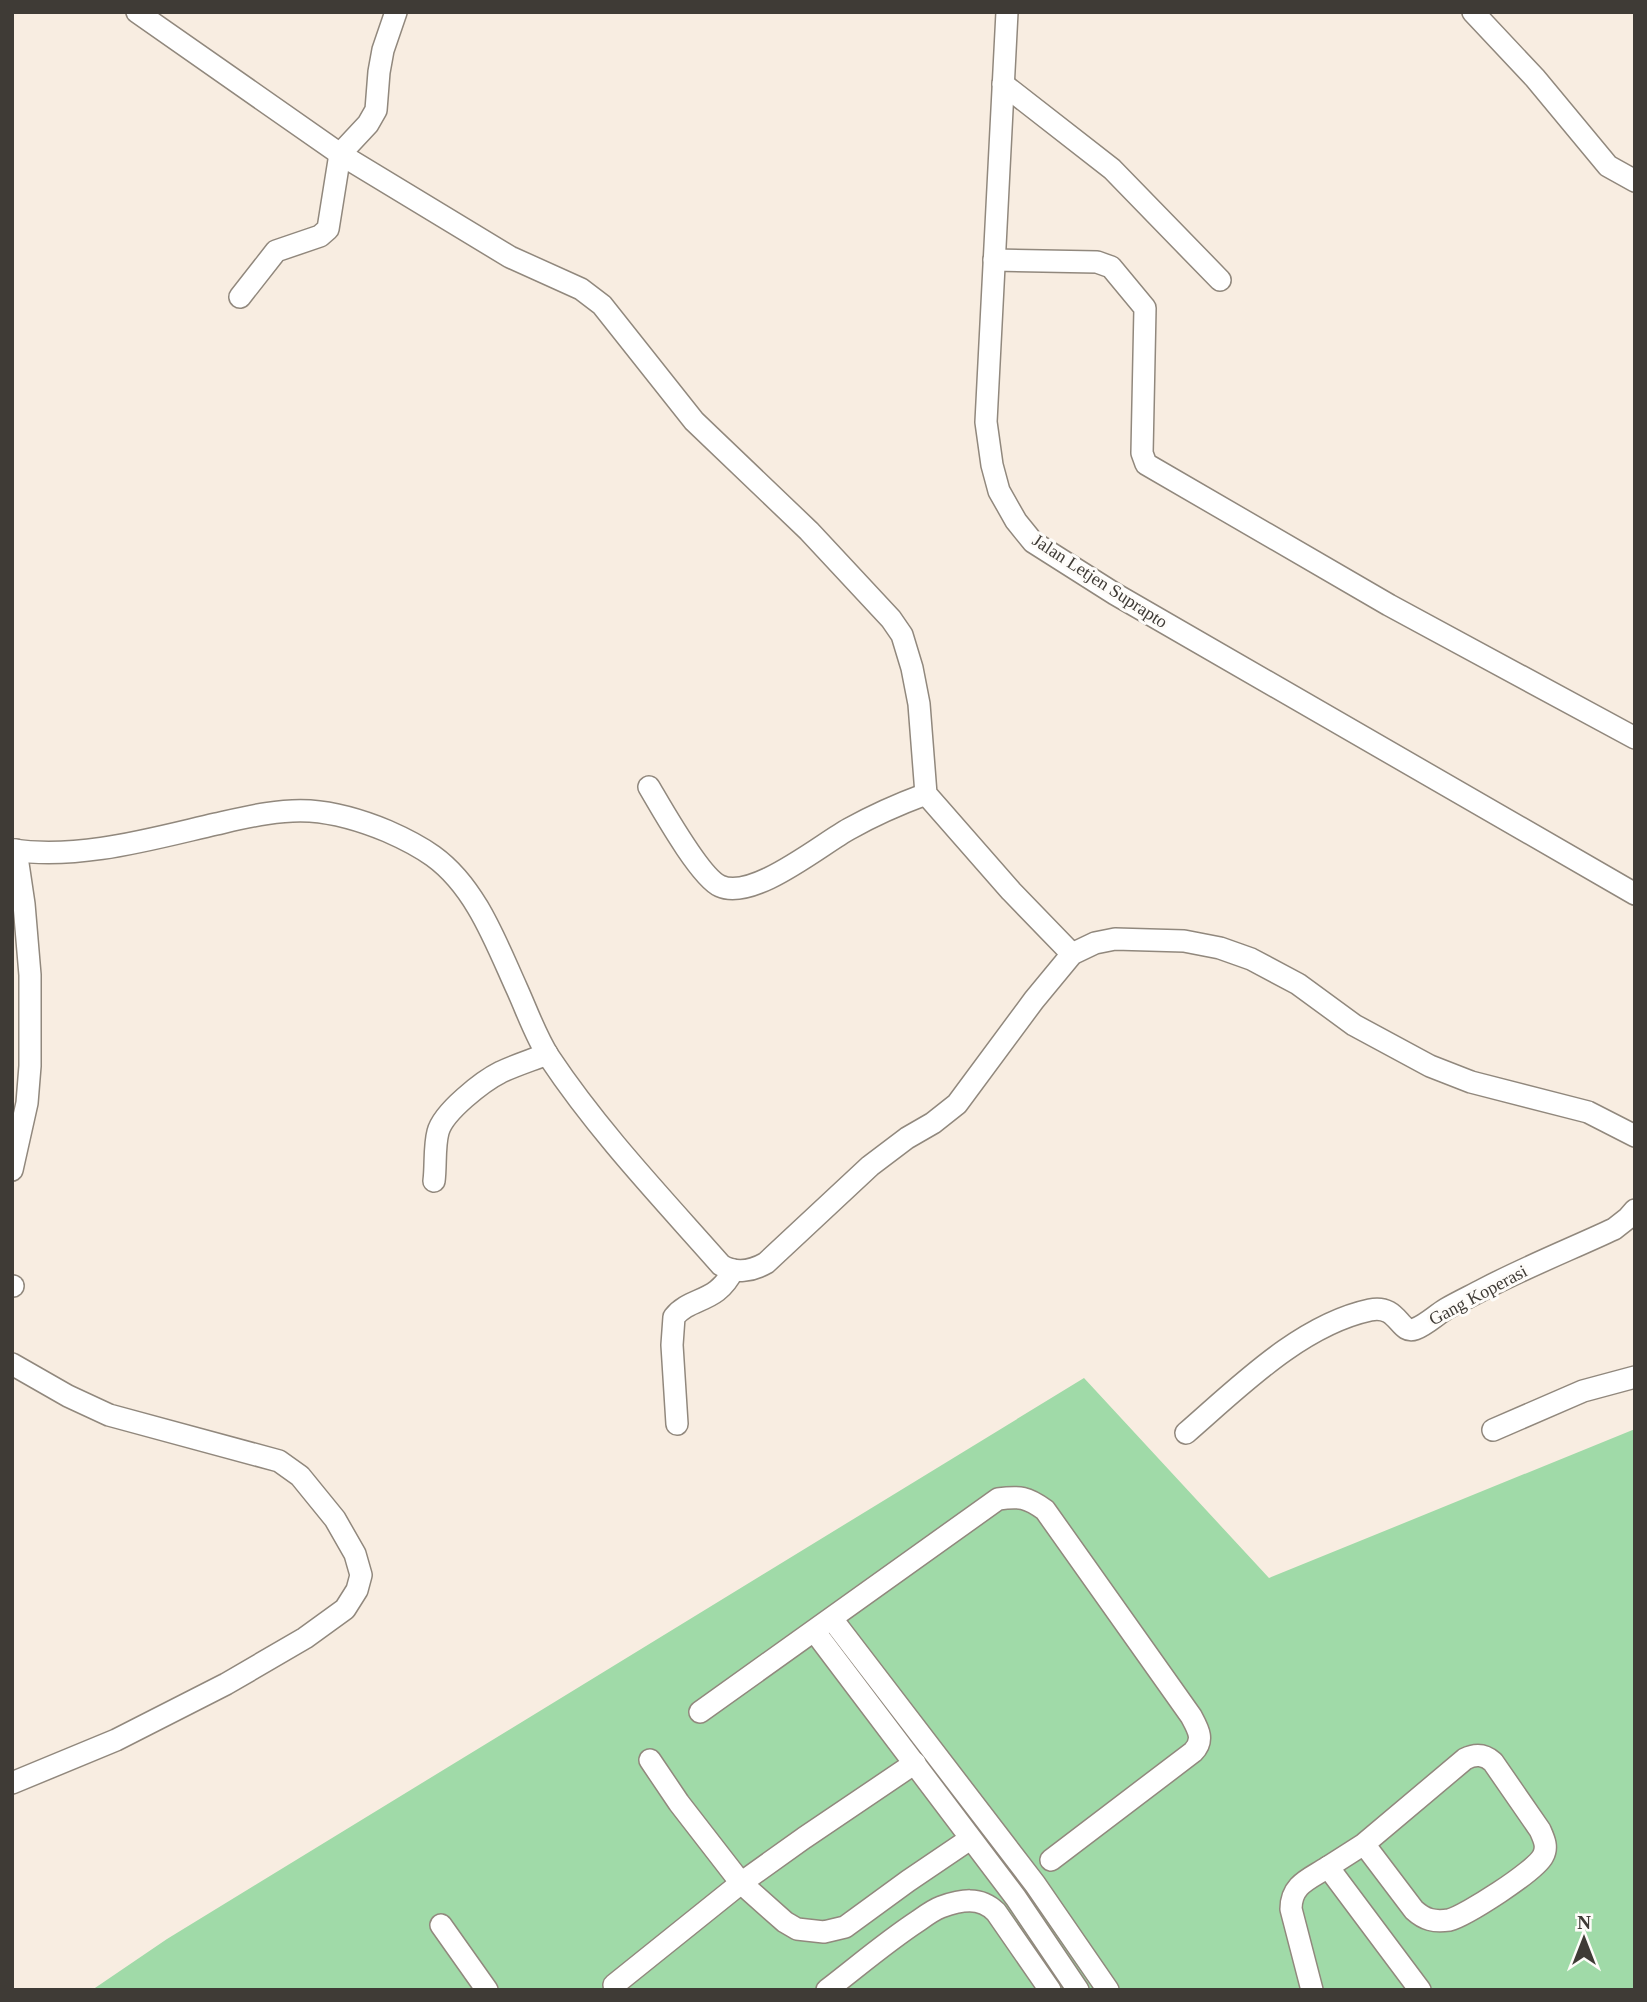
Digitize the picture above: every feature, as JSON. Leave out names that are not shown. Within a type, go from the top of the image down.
[{"type":"street","points":[[137,12],[340,154],[510,257],[581,289],[603,305],[694,421],[809,531],[891,618],[906,647],[919,704],[926,794],[1011,891],[1072,954]]},
{"type":"street","points":[[240,297],[276,251],[320,236],[328,229],[340,154],[368,124],[376,110],[383,50],[396,12]]},
{"type":"street","name":"Jalan Letjen Suprapto","points":[[1007,12],[986,422],[990,455],[999,491],[1016,521],[1033,542],[1115,594],[1635,894]]},
{"type":"street","points":[[1473,12],[1535,78],[1608,166],[1635,181]]},
{"type":"street","points":[[1003,84],[1112,169],[1220,280]]},
{"type":"street","points":[[994,260],[1097,262],[1111,267],[1145,308],[1142,453],[1146,464],[1389,605],[1635,738]]},
{"type":"street","points":[[649,787],[704,871],[721,887],[731,889],[756,884],[783,871],[890,807],[926,794]]},
{"type":"street","points":[[12,1170],[27,1103],[30,1066],[30,975],[24,904],[14,850],[78,851],[124,845],[284,811],[331,814],[367,823],[408,841],[435,857],[456,878],[477,905],[547,1054],[614,1145],[721,1265],[733,1270],[757,1268],[766,1263],[870,1166],[957,1104],[1034,1000],[1072,954],[1095,943],[1115,939],[1184,941],[1220,948],[1251,959],[1298,984],[1354,1024],[1430,1066],[1471,1082],[1588,1112],[1635,1136]]},
{"type":"street","points":[[434,1181],[438,1133],[442,1121],[490,1079],[503,1071],[547,1054]]},
{"type":"street","name":"Gang Koperasi","points":[[1186,1433],[1262,1368],[1292,1345],[1321,1329],[1353,1315],[1377,1309],[1388,1310],[1405,1328],[1415,1329],[1494,1284],[1614,1229],[1635,1210]]},
{"type":"street","points":[[677,1424],[672,1345],[674,1317],[677,1312],[711,1296],[724,1286],[733,1270]]},
{"type":"street","points":[[12,1364],[68,1396],[109,1415],[279,1461],[300,1476],[335,1519],[355,1554],[360,1575],[357,1590],[345,1609],[305,1638],[226,1684],[116,1740],[12,1783]]},
{"type":"street","points":[[1493,1430],[1583,1391],[1635,1377]]},
{"type":"street","points":[[700,1712],[999,1499],[1014,1497],[1030,1500],[1045,1510],[1191,1716],[1200,1738],[1198,1747],[1193,1752],[1051,1860]]},
{"type":"street","points":[[832,1619],[1035,1884],[1108,1990]]},
{"type":"street","points":[[815,1632],[1016,1898],[1078,1990]]},
{"type":"street","points":[[1312,1990],[1291,1909],[1292,1894],[1301,1884],[1364,1844],[1465,1759],[1481,1755],[1493,1762],[1540,1830],[1545,1849],[1543,1858],[1531,1870],[1465,1913],[1451,1919],[1434,1921],[1423,1918],[1414,1910],[1364,1844]]},
{"type":"street","points":[[650,1760],[679,1803],[741,1883],[785,1922],[797,1929],[837,1930],[970,1839]]},
{"type":"street","points":[[612,1988],[741,1883],[915,1763]]},
{"type":"street","points":[[1328,1867],[1420,1990]]},
{"type":"street","points":[[1016,1898],[1035,1884]]},
{"type":"street","points":[[827,1990],[938,1907],[961,1901],[977,1901],[988,1904],[996,1912],[1050,1990]]},
{"type":"street","points":[[441,1925],[487,1990]]},
{"type":"green space","points":[[1084,1378],[1269,1578],[1635,1429],[1635,1990],[92,1990],[167,1939]]}]
